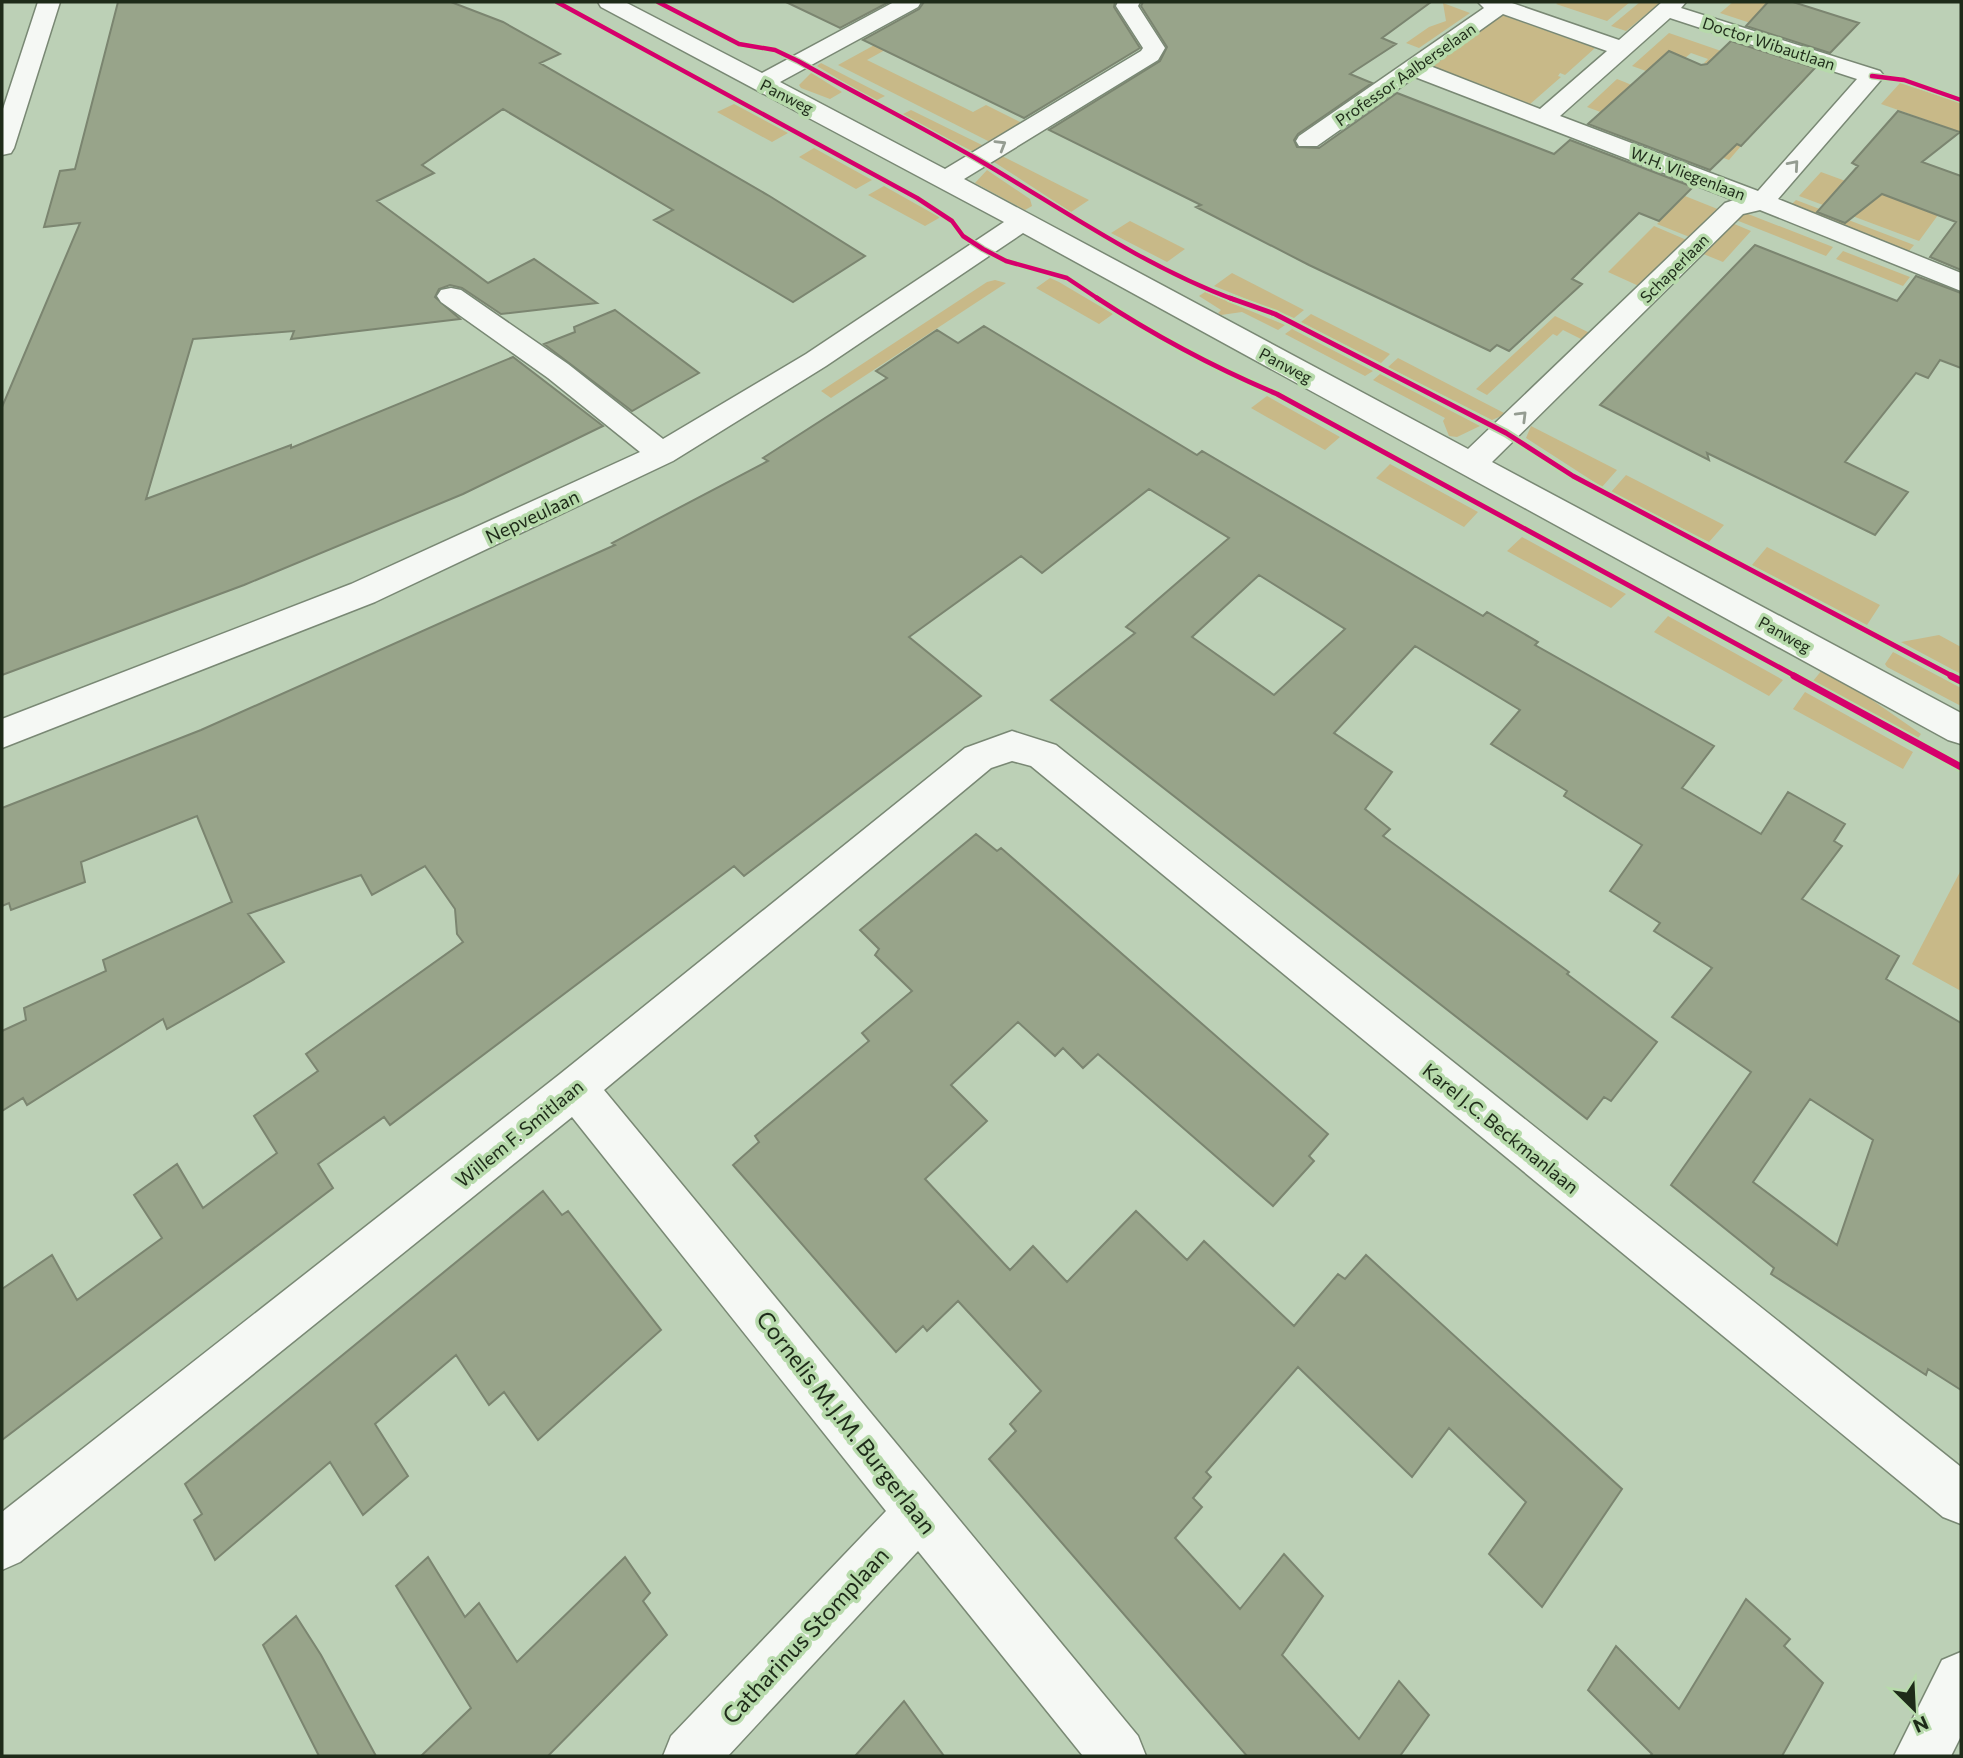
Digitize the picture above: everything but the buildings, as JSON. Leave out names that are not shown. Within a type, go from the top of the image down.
[{"type":"street","points":[[2,148],[49,2]]},
{"type":"street","name":"Panweg","points":[[609,2],[841,123],[943,181],[1472,463],[1961,730]]},
{"type":"street","points":[[761,83],[910,2]]},
{"type":"street","points":[[943,181],[1150,55],[1154,48],[1127,6],[1129,2]]},
{"type":"street","points":[[1495,4],[1621,48]]},
{"type":"street","name":"Professor Aalberselaan","points":[[1308,141],[1413,68],[1495,4]]},
{"type":"street","points":[[1544,118],[1670,6]]},
{"type":"street","name":"Doctor Wibautlaan","points":[[1670,6],[1872,76],[1762,202]]},
{"type":"street","name":"W.H. Vliegenlaan","points":[[1413,68],[1762,202],[1961,283]]},
{"type":"street","name":"Schaperlaan","points":[[1472,463],[1734,208],[1762,202]]},
{"type":"street","name":"Nepveulaan","points":[[2,734],[363,593],[662,454],[816,360],[1022,222]]},
{"type":"street","points":[[451,296],[558,370],[662,454]]},
{"type":"street","name":"Willem F. Smitlaan","points":[[2,1544],[575,1088],[978,758],[1012,746],[1043,755]]},
{"type":"street","name":"Karel J.C. Beckmanlaan","points":[[1043,755],[1961,1499]]},
{"type":"street","name":"Cornelis M.J.M. Burgerlaan","points":[[575,1088],[732,1276],[918,1514],[1118,1756]]},
{"type":"street","name":"Catharinus Stomplaan","points":[[691,1756],[918,1514]]},
{"type":"street","points":[[1922,1756],[1961,1679]]},
{"type":"shaded area","points":[[1630,2],[1607,21],[1556,4]]},
{"type":"shaded area","points":[[1640,2],[1661,2],[1626,31],[1611,26]]},
{"type":"shaded area","points":[[1733,2],[1770,2],[1763,8],[1781,33],[1720,13]]},
{"type":"shaded area","points":[[1443,3],[1470,13],[1419,48],[1406,43],[1429,27],[1446,21]]},
{"type":"shaded area","points":[[1502,15],[1595,48],[1565,75],[1560,73],[1558,76],[1561,77],[1529,105],[1428,66]]},
{"type":"shaded area","points":[[920,20],[930,25],[867,60],[973,112],[986,105],[1024,124],[992,143],[838,65]]},
{"type":"shaded area","points":[[1669,33],[1805,80],[1792,93],[1704,63],[1708,59],[1691,53],[1685,58],[1669,51],[1646,71],[1632,66]]},
{"type":"shaded area","points":[[821,63],[885,96],[875,101],[817,66]]},
{"type":"shaded area","points":[[811,73],[842,92],[830,99],[801,88],[799,85]]},
{"type":"shaded area","points":[[1617,79],[1741,146],[1729,160],[1587,107]]},
{"type":"shaded area","points":[[1900,83],[1961,103],[1961,132],[1881,104]]},
{"type":"shaded area","points":[[734,104],[788,133],[772,142],[717,112]]},
{"type":"shaded area","points":[[911,110],[986,147],[972,151],[901,115]]},
{"type":"shaded area","points":[[814,148],[872,180],[856,189],[799,157]]},
{"type":"shaded area","points":[[1000,155],[1089,200],[1071,212],[994,162]]},
{"type":"shaded area","points":[[987,170],[1030,199],[1032,206],[1025,210],[975,183]]},
{"type":"shaded area","points":[[1821,172],[1938,215],[1919,241],[1799,196]]},
{"type":"shaded area","points":[[884,186],[939,218],[925,226],[868,195]]},
{"type":"shaded area","points":[[1685,196],[1720,210],[1692,238],[1657,224]]},
{"type":"shaded area","points":[[1796,200],[1914,245],[1909,251],[1790,206]]},
{"type":"shaded area","points":[[1743,212],[1833,247],[1826,256],[1736,220]]},
{"type":"shaded area","points":[[1130,221],[1185,249],[1167,262],[1111,233]]},
{"type":"shaded area","points":[[1732,223],[1751,231],[1723,262],[1701,253]]},
{"type":"shaded area","points":[[1654,226],[1689,241],[1641,287],[1608,272]]},
{"type":"shaded area","points":[[1843,251],[1910,277],[1903,286],[1836,259]]},
{"type":"shaded area","points":[[1232,273],[1304,310],[1294,318],[1214,286]]},
{"type":"shaded area","points":[[1050,278],[1113,314],[1099,324],[1036,288]]},
{"type":"shaded area","points":[[995,280],[1006,283],[831,398],[821,391],[987,282]]},
{"type":"shaded area","points":[[1205,292],[1285,325],[1278,330],[1242,312],[1221,315],[1218,313],[1221,310],[1199,296]]},
{"type":"shaded area","points":[[1311,314],[1390,354],[1381,363],[1301,322]]},
{"type":"shaded area","points":[[1555,316],[1592,334],[1585,341],[1563,330],[1557,336],[1553,334],[1487,395],[1476,389]]},
{"type":"shaded area","points":[[1292,329],[1373,371],[1365,376],[1285,334]]},
{"type":"shaded area","points":[[1398,358],[1506,414],[1492,420],[1388,367]]},
{"type":"shaded area","points":[[1380,374],[1480,426],[1457,437],[1449,436],[1443,421],[1445,418],[1373,380]]},
{"type":"shaded area","points":[[1267,396],[1340,437],[1325,450],[1251,408]]},
{"type":"shaded area","points":[[1531,426],[1617,470],[1602,487],[1526,438]]},
{"type":"shaded area","points":[[1390,464],[1478,512],[1464,527],[1376,478]]},
{"type":"shaded area","points":[[1626,475],[1724,525],[1709,542],[1611,492]]},
{"type":"shaded area","points":[[1522,537],[1626,594],[1611,608],[1507,551]]},
{"type":"shaded area","points":[[1767,547],[1880,605],[1867,625],[1752,565]]},
{"type":"shaded area","points":[[1668,616],[1783,680],[1769,696],[1654,632]]},
{"type":"shaded area","points":[[1939,635],[1961,647],[1961,674],[1901,642]]},
{"type":"shaded area","points":[[1893,652],[1961,688],[1961,706],[1887,667],[1885,664]]},
{"type":"shaded area","points":[[1822,670],[1839,677],[1921,734],[1918,738],[1813,681]]},
{"type":"shaded area","points":[[1805,692],[1913,752],[1903,769],[1793,709]]},
{"type":"shaded area","points":[[1961,870],[1961,991],[1912,964]]},
{"type":"cycle path","points":[[557,2],[917,198],[952,221],[963,236],[983,249],[1006,261],[1067,278],[1158,338],[1212,367],[1277,394],[1961,767]]},
{"type":"cycle path","points":[[658,2],[739,44],[775,50],[798,61],[978,160],[1048,205],[1200,287],[1275,314],[1506,433],[1573,476],[1961,681]]},
{"type":"cycle path","points":[[1872,76],[1904,80],[1961,100]]}]
